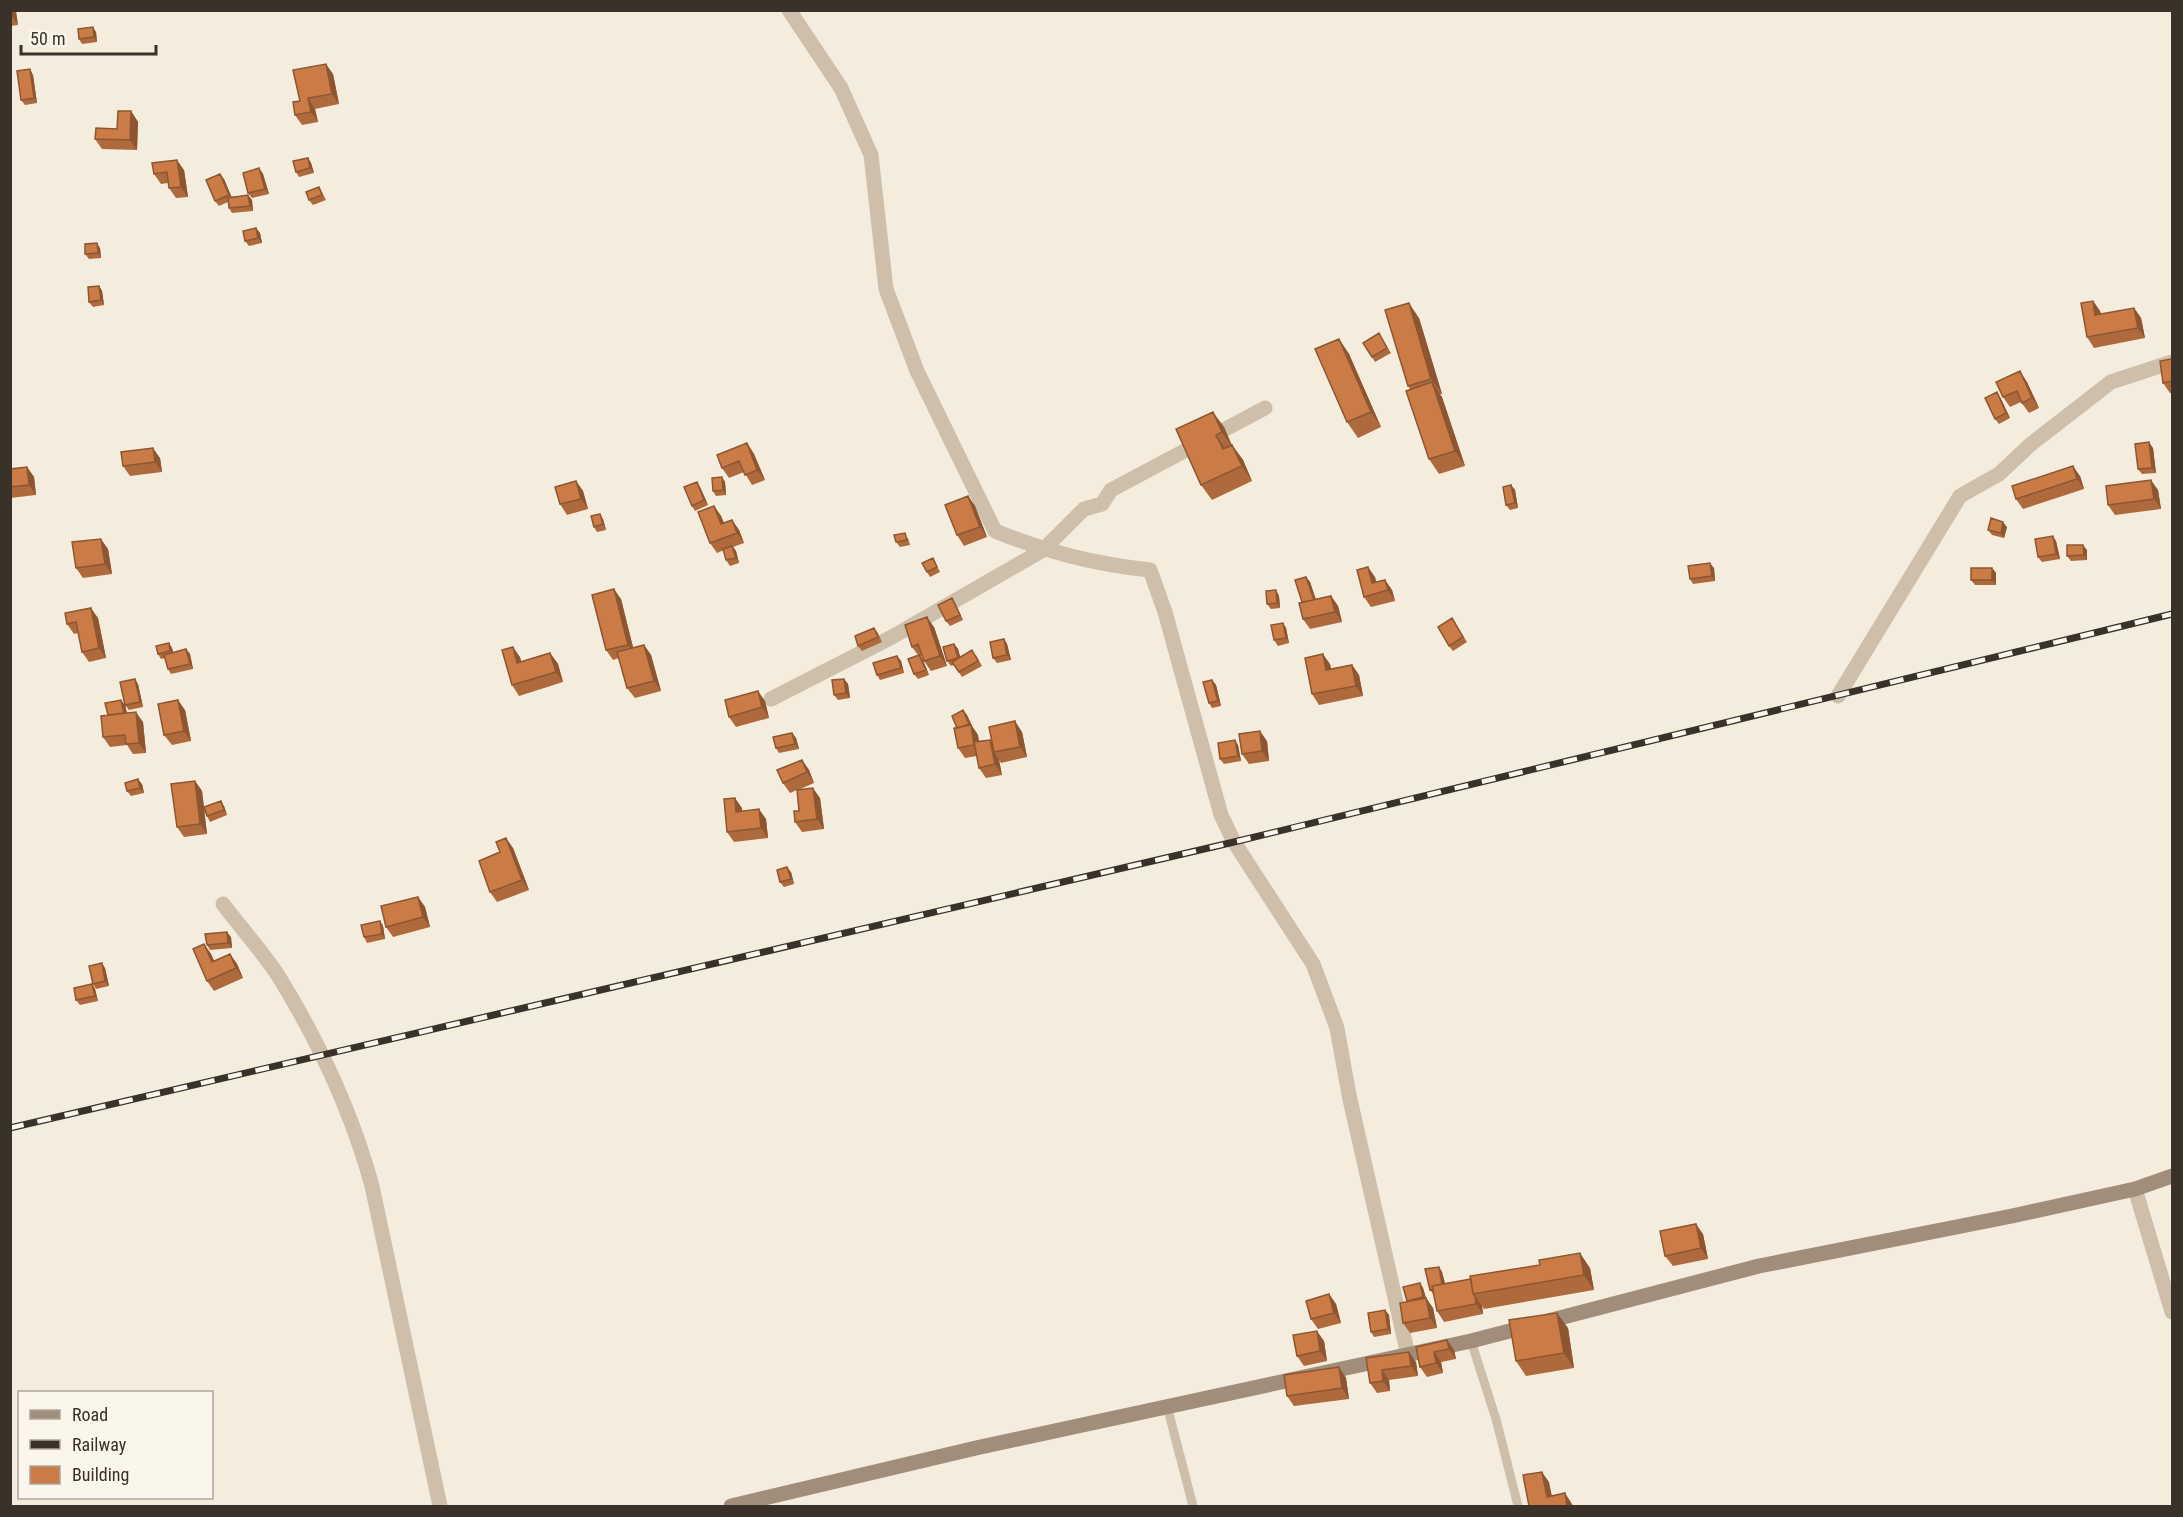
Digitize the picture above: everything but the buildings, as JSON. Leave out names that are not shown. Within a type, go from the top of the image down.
[{"type":"main road","points":[[731,1506],[770,1502],[976,1448],[1471,1341],[1759,1266],[2135,1189],[2172,1176]]},
{"type":"street","points":[[789,10],[842,88],[871,155],[886,289],[917,371],[995,531],[1042,550],[1111,566],[1150,570],[1165,612],[1221,815],[1234,842],[1313,964],[1337,1028],[1349,1095],[1408,1354]]},
{"type":"street","points":[[1838,696],[1960,496],[1999,474],[2031,444],[2111,382],[2172,362]]},
{"type":"street","points":[[771,699],[892,637],[1042,550],[1084,509],[1102,504],[1111,490],[1265,408]]},
{"type":"street","points":[[223,904],[279,977],[325,1064],[358,1135],[374,1198],[440,1506]]},
{"type":"street","points":[[2135,1189],[2172,1312]]},
{"type":"lane","points":[[1471,1341],[1496,1419],[1518,1506]]},
{"type":"lane","points":[[1167,1406],[1193,1506]]},
{"type":"railway","points":[[10,1128],[1234,842],[2172,614]]}]
